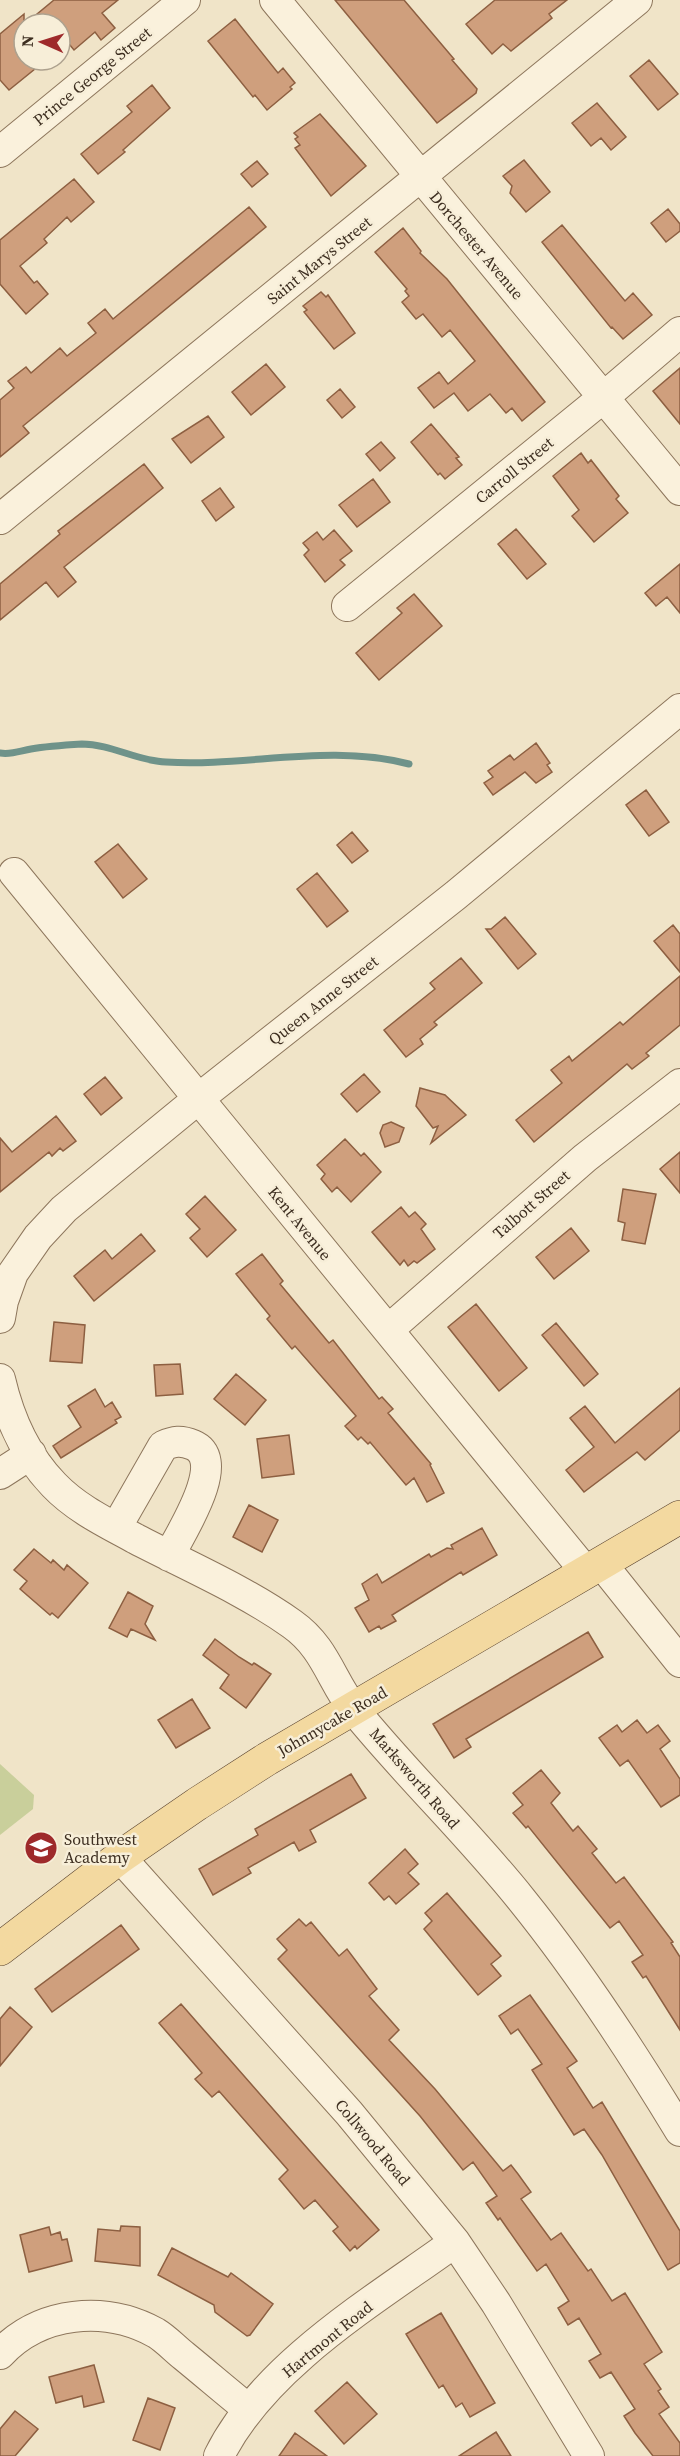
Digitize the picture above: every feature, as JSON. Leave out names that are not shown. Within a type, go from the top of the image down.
[{"type":"main road","name":"Johnnycake Road","points":[[0,1949],[120,1857],[257,1766],[680,1517]]},
{"type":"street","name":"Prince George Street","points":[[0,152],[185,0]]},
{"type":"street","name":"Dorchester Avenue","points":[[275,0],[680,490]]},
{"type":"street","name":"Saint Marys Street","points":[[0,519],[637,0]]},
{"type":"street","name":"Carroll Street","points":[[347,606],[604,397],[680,332]]},
{"type":"street","name":"Queen Anne Street","points":[[1,1306],[13,1273],[38,1237],[64,1209],[198,1099],[456,895],[680,709]]},
{"type":"street","name":"Kent Avenue","points":[[14,873],[388,1330],[594,1568],[680,1662]]},
{"type":"street","name":"Talbott Street","points":[[388,1330],[585,1158],[680,1084]]},
{"type":"street","points":[[0,1379],[13,1423],[31,1454],[0,1474]]},
{"type":"street","points":[[117,1528],[163,1446],[173,1441],[183,1441],[197,1447],[205,1456],[208,1471],[205,1484],[169,1556]]},
{"type":"street","name":"Marksworth Road","points":[[31,1454],[53,1484],[81,1509],[272,1610],[309,1636],[354,1709],[519,1896],[559,1947],[634,2055],[680,2131]]},
{"type":"street","name":"Collwood Road","points":[[120,1857],[349,2113],[455,2242],[496,2303],[590,2456]]},
{"type":"street","name":"Hartmont Road","points":[[219,2456],[248,2409],[290,2365],[330,2332],[455,2242]]},
{"type":"street","points":[[0,2354],[14,2339],[39,2325],[65,2318],[91,2316],[136,2323],[158,2334],[248,2409]]},
{"type":"green space","points":[[0,1764],[34,1795],[33,1809],[0,1835]]},
{"type":"building","points":[[54,0],[118,0],[102,13],[115,28],[101,40],[95,32],[74,50],[72,48],[72,12],[40,12]]},
{"type":"building","points":[[335,0],[404,0],[454,59],[452,60],[477,89],[476,93],[437,123]]},
{"type":"building","points":[[495,0],[567,0],[549,14],[552,18],[511,51],[503,44],[492,54],[466,24]]},
{"type":"building","points":[[235,19],[278,73],[283,68],[295,83],[290,87],[292,89],[267,110],[255,95],[253,97],[208,41]]},
{"type":"building","points":[[12,24],[12,72],[31,72],[9,90],[0,80],[0,34]]},
{"type":"building","points":[[649,60],[678,94],[658,110],[630,76]]},
{"type":"building","points":[[152,85],[170,108],[123,150],[125,152],[98,174],[81,154],[132,112],[127,106]]},
{"type":"building","points":[[597,103],[626,137],[611,150],[601,138],[591,146],[572,123]]},
{"type":"building","points":[[320,114],[366,166],[331,196],[295,148],[300,145],[294,133]]},
{"type":"building","points":[[524,160],[550,192],[526,212],[510,193],[512,186],[503,176]]},
{"type":"building","points":[[257,161],[268,174],[252,187],[241,174]]},
{"type":"building","points":[[74,179],[94,202],[71,222],[67,217],[44,239],[47,243],[20,266],[34,283],[37,281],[48,294],[26,314],[0,284],[0,240]]},
{"type":"building","points":[[249,207],[266,227],[23,426],[29,433],[0,457],[0,400],[14,388],[8,381],[26,367],[31,373],[60,348],[67,356],[96,333],[88,323],[105,309],[113,319]]},
{"type":"building","points":[[668,209],[680,224],[680,231],[666,242],[651,223]]},
{"type":"building","points":[[562,225],[625,301],[633,293],[652,315],[623,339],[611,328],[542,242]]},
{"type":"building","points":[[403,228],[421,251],[420,253],[447,279],[545,402],[522,421],[512,408],[506,413],[490,394],[468,411],[454,393],[434,408],[418,388],[439,372],[448,384],[475,361],[450,330],[442,337],[423,314],[416,319],[402,302],[409,296],[405,291],[407,289],[375,252]]},
{"type":"building","points":[[321,292],[326,297],[328,295],[355,333],[334,349],[304,312],[307,310],[303,306]]},
{"type":"building","points":[[266,364],[285,387],[251,415],[232,392]]},
{"type":"building","points":[[680,368],[680,424],[653,391]]},
{"type":"building","points":[[340,389],[355,407],[342,418],[327,400]]},
{"type":"building","points":[[208,416],[224,437],[191,463],[172,439]]},
{"type":"building","points":[[431,424],[459,457],[456,458],[462,465],[445,479],[440,473],[438,475],[411,442]]},
{"type":"building","points":[[381,442],[395,458],[380,471],[366,454]]},
{"type":"building","points":[[581,453],[588,463],[591,460],[619,496],[616,499],[628,513],[594,542],[572,516],[579,510],[553,476]]},
{"type":"building","points":[[144,464],[163,488],[64,567],[76,582],[58,597],[46,582],[0,620],[0,584],[60,534],[58,531]]},
{"type":"building","points":[[373,479],[390,502],[357,527],[339,505]]},
{"type":"building","points":[[220,488],[234,507],[216,521],[202,501]]},
{"type":"building","points":[[516,529],[546,564],[527,579],[498,544]]},
{"type":"building","points":[[334,530],[352,551],[340,560],[345,565],[325,582],[304,555],[309,550],[303,543],[317,532],[323,540]]},
{"type":"building","points":[[680,564],[680,613],[667,597],[656,606],[645,593]]},
{"type":"building","points":[[414,594],[442,626],[379,680],[356,653],[402,613],[397,608]]},
{"type":"building","points":[[536,743],[550,763],[547,765],[552,772],[536,783],[525,772],[493,795],[484,783],[493,777],[488,771],[510,755],[514,760]]},
{"type":"building","points":[[646,790],[669,822],[649,836],[626,805]]},
{"type":"building","points":[[352,832],[368,851],[352,863],[337,845]]},
{"type":"building","points":[[118,844],[147,879],[123,898],[95,862]]},
{"type":"building","points":[[317,873],[348,911],[327,927],[297,889]]},
{"type":"building","points":[[505,917],[536,954],[518,969],[486,929],[491,929]]},
{"type":"building","points":[[673,925],[680,934],[680,972],[654,941]]},
{"type":"building","points":[[461,958],[482,983],[434,1022],[437,1025],[420,1039],[423,1044],[406,1057],[384,1030],[435,989],[430,983]]},
{"type":"building","points":[[680,976],[680,1025],[646,1053],[649,1056],[632,1069],[627,1064],[534,1142],[516,1120],[562,1083],[551,1070],[569,1056],[572,1061],[620,1022],[623,1025]]},
{"type":"building","points":[[364,1074],[380,1092],[357,1112],[341,1094]]},
{"type":"building","points":[[105,1077],[122,1098],[101,1115],[84,1094]]},
{"type":"building","points":[[420,1088],[445,1095],[466,1115],[431,1143],[438,1126],[433,1128],[416,1106]]},
{"type":"building","points":[[56,1116],[76,1141],[63,1151],[60,1148],[52,1156],[49,1152],[0,1192],[0,1138],[12,1152]]},
{"type":"building","points":[[391,1122],[404,1128],[399,1142],[385,1147],[380,1133],[383,1125]]},
{"type":"building","points":[[345,1139],[361,1156],[364,1153],[381,1172],[351,1202],[337,1187],[332,1192],[321,1179],[325,1174],[317,1165]]},
{"type":"building","points":[[680,1152],[680,1193],[660,1169]]},
{"type":"building","points":[[623,1189],[656,1194],[645,1244],[622,1240],[625,1223],[618,1221]]},
{"type":"building","points":[[205,1196],[236,1230],[207,1257],[190,1238],[200,1229],[186,1214]]},
{"type":"building","points":[[401,1207],[409,1217],[415,1212],[426,1224],[421,1229],[435,1249],[417,1263],[414,1261],[408,1266],[404,1260],[400,1265],[372,1232]]},
{"type":"building","points":[[571,1228],[589,1251],[554,1279],[536,1257]]},
{"type":"building","points":[[141,1234],[155,1251],[94,1301],[74,1276],[105,1250],[112,1259]]},
{"type":"building","points":[[262,1254],[283,1281],[280,1284],[329,1343],[333,1340],[379,1399],[382,1397],[393,1409],[388,1413],[431,1464],[444,1493],[427,1502],[414,1478],[406,1485],[370,1442],[368,1444],[361,1437],[358,1440],[345,1426],[356,1416],[295,1346],[292,1349],[267,1319],[270,1316],[236,1274]]},
{"type":"building","points":[[476,1304],[527,1368],[499,1391],[448,1327]]},
{"type":"building","points":[[54,1322],[85,1325],[82,1363],[50,1361]]},
{"type":"building","points":[[556,1323],[598,1374],[584,1386],[542,1335]]},
{"type":"building","points":[[180,1364],[183,1394],[156,1396],[154,1365]]},
{"type":"building","points":[[236,1374],[266,1400],[245,1425],[214,1399]]},
{"type":"building","points":[[680,1388],[680,1430],[645,1460],[637,1452],[584,1492],[566,1470],[594,1447],[570,1418],[585,1406],[615,1443]]},
{"type":"building","points":[[95,1389],[105,1407],[112,1402],[121,1417],[115,1420],[117,1423],[61,1458],[53,1446],[81,1427],[68,1406]]},
{"type":"building","points":[[289,1435],[294,1474],[262,1478],[257,1439]]},
{"type":"building","points":[[249,1505],[278,1520],[262,1552],[233,1537]]},
{"type":"building","points":[[482,1528],[497,1555],[463,1575],[461,1572],[392,1615],[396,1621],[369,1632],[355,1608],[369,1600],[362,1584],[377,1574],[382,1583],[429,1554],[431,1557],[447,1548],[453,1549],[451,1545]]},
{"type":"building","points":[[34,1549],[51,1563],[53,1560],[64,1570],[67,1565],[88,1583],[58,1618],[52,1613],[50,1615],[20,1589],[27,1581],[14,1570]]},
{"type":"building","points":[[128,1592],[153,1606],[145,1624],[155,1640],[131,1629],[127,1637],[109,1628]]},
{"type":"building","points":[[588,1632],[603,1657],[466,1739],[471,1747],[454,1758],[433,1724]]},
{"type":"building","points":[[215,1639],[239,1657],[271,1674],[246,1708],[220,1688],[229,1675],[203,1655]]},
{"type":"building","points":[[192,1699],[210,1728],[176,1748],[158,1720]]},
{"type":"building","points":[[637,1720],[647,1733],[658,1725],[670,1741],[660,1749],[680,1779],[680,1795],[661,1807],[628,1760],[620,1766],[599,1738],[617,1725],[622,1732]]},
{"type":"building","points":[[541,1770],[560,1793],[551,1803],[573,1831],[578,1826],[597,1849],[592,1853],[616,1883],[624,1877],[673,1942],[671,1943],[680,1957],[680,2030],[646,1976],[643,1978],[632,1962],[643,1955],[619,1921],[610,1928],[528,1826],[526,1828],[513,1813],[523,1805],[513,1793]]},
{"type":"building","points":[[351,1774],[366,1798],[310,1830],[316,1842],[299,1851],[294,1842],[248,1868],[251,1873],[213,1895],[199,1869],[258,1835],[255,1829]]},
{"type":"building","points":[[405,1849],[418,1864],[408,1873],[419,1884],[396,1904],[389,1896],[384,1900],[369,1883]]},
{"type":"building","points":[[447,1893],[501,1956],[491,1964],[501,1976],[478,1995],[424,1929],[432,1921],[425,1913]]},
{"type":"building","points":[[299,1919],[306,1926],[311,1922],[339,1956],[347,1949],[377,1989],[369,1996],[399,2030],[389,2040],[435,2089],[503,2171],[511,2165],[531,2192],[521,2199],[551,2240],[561,2233],[588,2271],[591,2269],[612,2301],[625,2293],[662,2352],[644,2364],[661,2389],[658,2391],[669,2407],[659,2414],[680,2443],[680,2456],[653,2456],[635,2433],[624,2416],[635,2409],[611,2372],[600,2378],[589,2361],[601,2354],[579,2318],[568,2325],[558,2308],[569,2301],[546,2264],[537,2271],[500,2218],[498,2220],[486,2203],[497,2196],[473,2162],[463,2170],[420,2116],[278,1959],[287,1950],[277,1939]]},
{"type":"building","points":[[121,1925],[139,1949],[52,2012],[35,1989]]},
{"type":"building","points":[[530,1995],[577,2061],[567,2068],[593,2108],[602,2102],[680,2231],[680,2263],[668,2270],[602,2155],[584,2129],[574,2135],[532,2070],[542,2064],[518,2029],[511,2034],[499,2016]]},
{"type":"building","points":[[181,2004],[379,2230],[357,2249],[355,2246],[350,2251],[333,2231],[338,2227],[315,2200],[304,2209],[279,2179],[288,2170],[219,2091],[212,2097],[195,2079],[202,2073],[159,2023]]},
{"type":"building","points":[[10,2007],[32,2027],[0,2066],[0,2019]]},
{"type":"building","points":[[121,2226],[140,2227],[140,2266],[95,2261],[98,2229],[120,2231]]},
{"type":"building","points":[[49,2227],[51,2235],[60,2232],[62,2240],[67,2239],[72,2261],[29,2272],[20,2235]]},
{"type":"building","points":[[172,2248],[228,2277],[231,2273],[273,2304],[250,2335],[247,2336],[215,2312],[214,2305],[158,2275]]},
{"type":"building","points":[[441,2313],[495,2403],[470,2417],[462,2403],[456,2407],[443,2385],[439,2388],[406,2334]]},
{"type":"building","points":[[94,2365],[104,2402],[84,2407],[82,2396],[56,2403],[49,2377]]},
{"type":"building","points":[[347,2382],[377,2414],[344,2444],[315,2411]]},
{"type":"building","points":[[148,2398],[175,2408],[160,2450],[133,2440]]},
{"type":"building","points":[[15,2411],[38,2429],[15,2456],[0,2456],[0,2429]]},
{"type":"building","points":[[496,2432],[511,2456],[459,2456]]},
{"type":"building","points":[[295,2433],[327,2456],[279,2456]]},
{"type":"waterway","points":[[0,753],[82,744],[166,762],[196,763],[318,755],[379,758],[409,764]]},
{"type":"place","name":"Southwest Academy","points":[[41,1848]]}]
